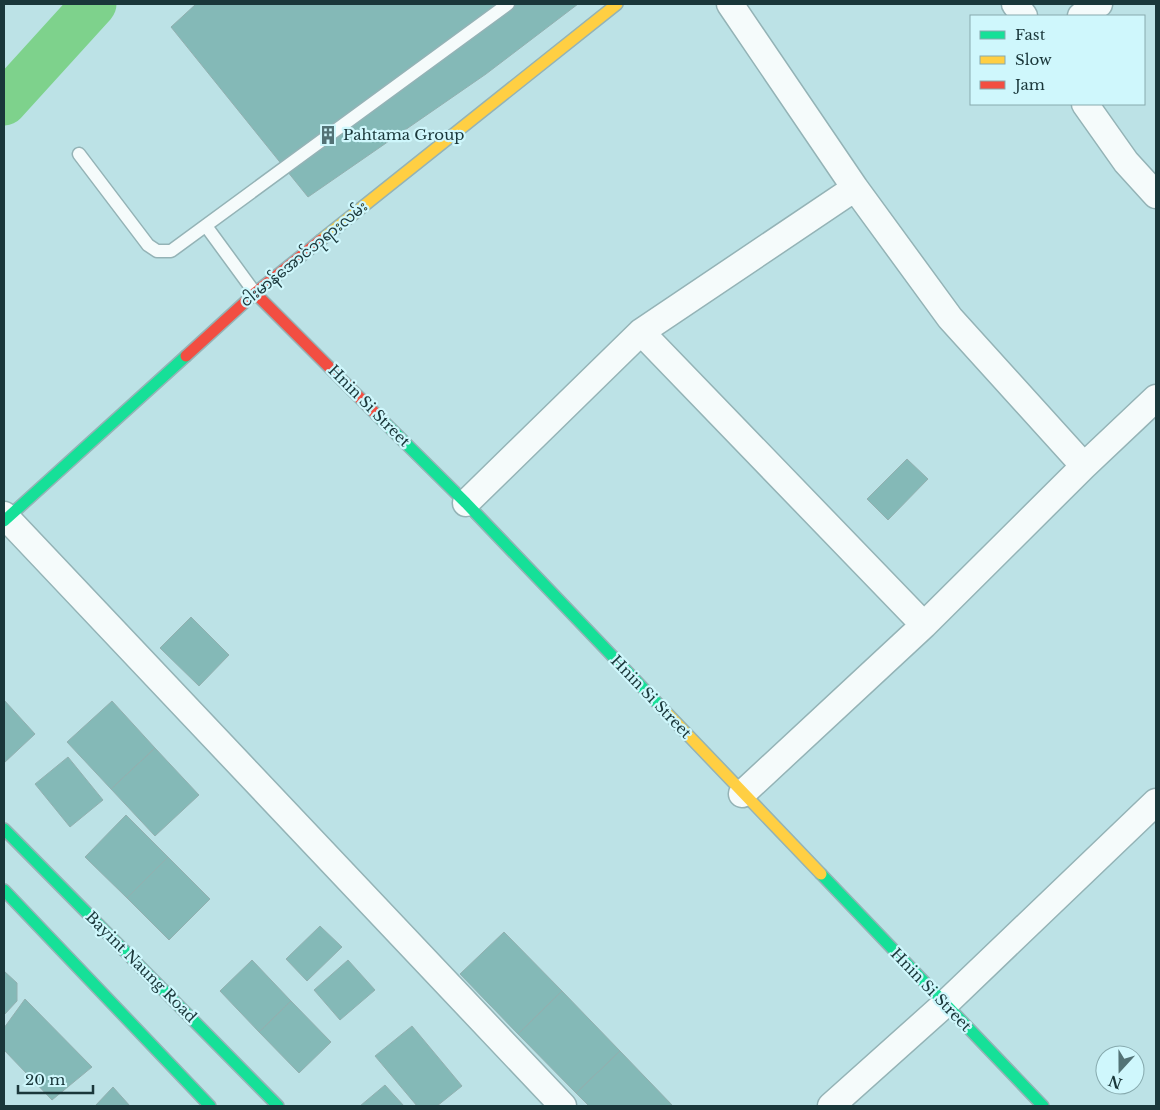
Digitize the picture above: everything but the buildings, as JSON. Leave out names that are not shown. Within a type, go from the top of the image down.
[{"type":"street","name":"ငါးမာန်အောင်ဘုရားလမ်း","points":[[5,518],[255,292],[617,4]]},
{"type":"street","points":[[730,4],[855,188],[950,318],[1084,466]]},
{"type":"street","points":[[1015,4],[1023,15]]},
{"type":"street","points":[[1082,15],[1098,4]]},
{"type":"street","points":[[1086,105],[1126,162],[1156,196]]},
{"type":"street","points":[[466,503],[641,332],[855,188]]},
{"type":"street","name":"Hnin Si Street","points":[[255,292],[466,503],[742,794],[1043,1106]]},
{"type":"street","points":[[641,332],[924,625]]},
{"type":"street","points":[[742,794],[924,625],[1084,466],[1156,398]]},
{"type":"street","points":[[5,518],[563,1106]]},
{"type":"street","points":[[831,1106],[945,1004],[1156,802]]},
{"type":"street","name":"Bayint Naung Road","points":[[4,829],[278,1106]]},
{"type":"street","points":[[4,890],[210,1106]]},
{"type":"lane","points":[[80,154],[148,245],[157,251],[171,251],[508,4]]},
{"type":"lane","points":[[206,226],[255,292]]},
{"type":"waterway","points":[[4,103],[94,4]]},
{"type":"traffic: fast","points":[[4,521],[186,356]]},
{"type":"traffic: fast","points":[[377,415],[466,503],[664,710]]},
{"type":"traffic: fast","points":[[4,829],[278,1106]]},
{"type":"traffic: fast","points":[[821,874],[1043,1106]]},
{"type":"traffic: fast","points":[[4,890],[210,1106]]},
{"type":"traffic: slow","points":[[321,240],[617,4]]},
{"type":"traffic: slow","points":[[664,710],[821,874]]},
{"type":"traffic: jam","points":[[186,356],[255,293],[321,240]]},
{"type":"traffic: jam","points":[[255,293],[377,415]]},
{"type":"place","name":"Pahtama Group","points":[[328,135]]}]
